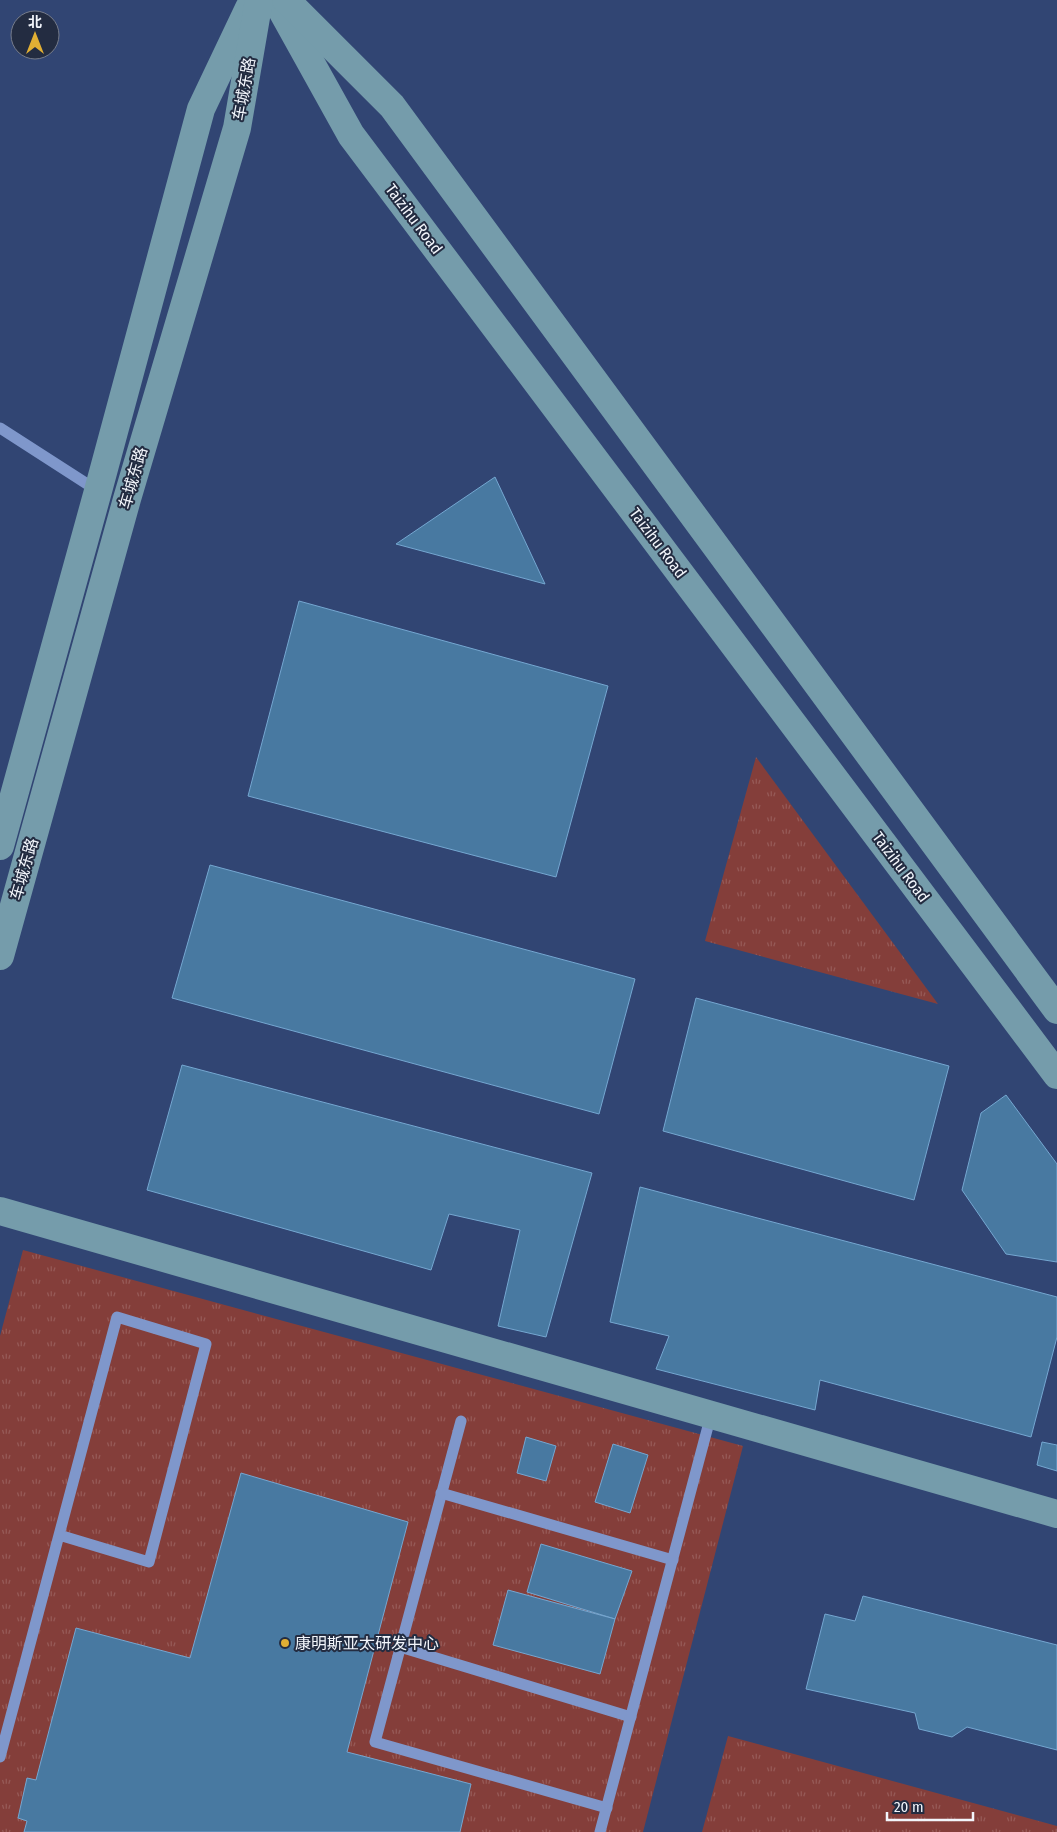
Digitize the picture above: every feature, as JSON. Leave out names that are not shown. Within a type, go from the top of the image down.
[{"type":"main road","name":"车城东路","points":[[0,846],[201,109],[253,0]]},
{"type":"main road","name":"车城东路","points":[[0,956],[127,499],[237,128],[259,0]]},
{"type":"main road","name":"Taizihu Road","points":[[276,0],[351,135],[1057,1075]]},
{"type":"main road","points":[[286,0],[392,106],[1057,1010]]},
{"type":"main road","points":[[0,1211],[1057,1514]]},
{"type":"lane","points":[[0,428],[98,491]]},
{"type":"lane","points":[[0,1757],[59,1535],[117,1317],[206,1344],[149,1562],[59,1535]]},
{"type":"lane","points":[[600,1832],[711,1415]]},
{"type":"lane","points":[[461,1421],[375,1742],[607,1808]]},
{"type":"lane","points":[[441,1493],[673,1560]]},
{"type":"lane","points":[[400,1647],[631,1717]]},
{"type":"green space","points":[[756,757],[938,1004],[705,941]]},
{"type":"green space","points":[[23,1250],[743,1446],[643,1832],[0,1832],[0,1336]]},
{"type":"green space","points":[[728,1736],[1057,1826],[1057,1832],[702,1832]]},
{"type":"building","points":[[495,477],[545,584],[396,544]]},
{"type":"building","points":[[299,601],[608,686],[556,877],[248,796]]},
{"type":"building","points":[[210,865],[635,979],[599,1114],[172,998]]},
{"type":"building","points":[[696,998],[949,1066],[914,1200],[663,1131]]},
{"type":"building","points":[[182,1065],[592,1173],[546,1337],[498,1326],[520,1230],[449,1214],[431,1270],[147,1190]]},
{"type":"building","points":[[1006,1095],[1057,1164],[1057,1262],[1006,1254],[962,1190],[981,1113]]},
{"type":"building","points":[[640,1187],[1057,1297],[1057,1337],[1031,1437],[820,1380],[815,1410],[656,1369],[669,1336],[610,1322]]},
{"type":"building","points":[[526,1437],[556,1446],[546,1481],[517,1473]]},
{"type":"building","points":[[1042,1442],[1057,1445],[1057,1471],[1037,1465]]},
{"type":"building","points":[[613,1444],[648,1455],[630,1513],[595,1502]]},
{"type":"building","name":"康明斯亚太研发中心","points":[[241,1473],[408,1522],[347,1752],[471,1784],[460,1832],[24,1832],[27,1821],[18,1818],[27,1778],[36,1780],[76,1628],[190,1658]]},
{"type":"building","points":[[541,1544],[632,1571],[615,1619],[527,1592]]},
{"type":"building","points":[[508,1590],[615,1619],[600,1674],[493,1645]]},
{"type":"building","points":[[863,1596],[1057,1645],[1057,1750],[967,1727],[952,1737],[919,1729],[915,1713],[806,1689],[825,1614],[855,1621]]},
{"type":"place","name":"康明斯亚太研发中心","points":[[285,1643]]}]
